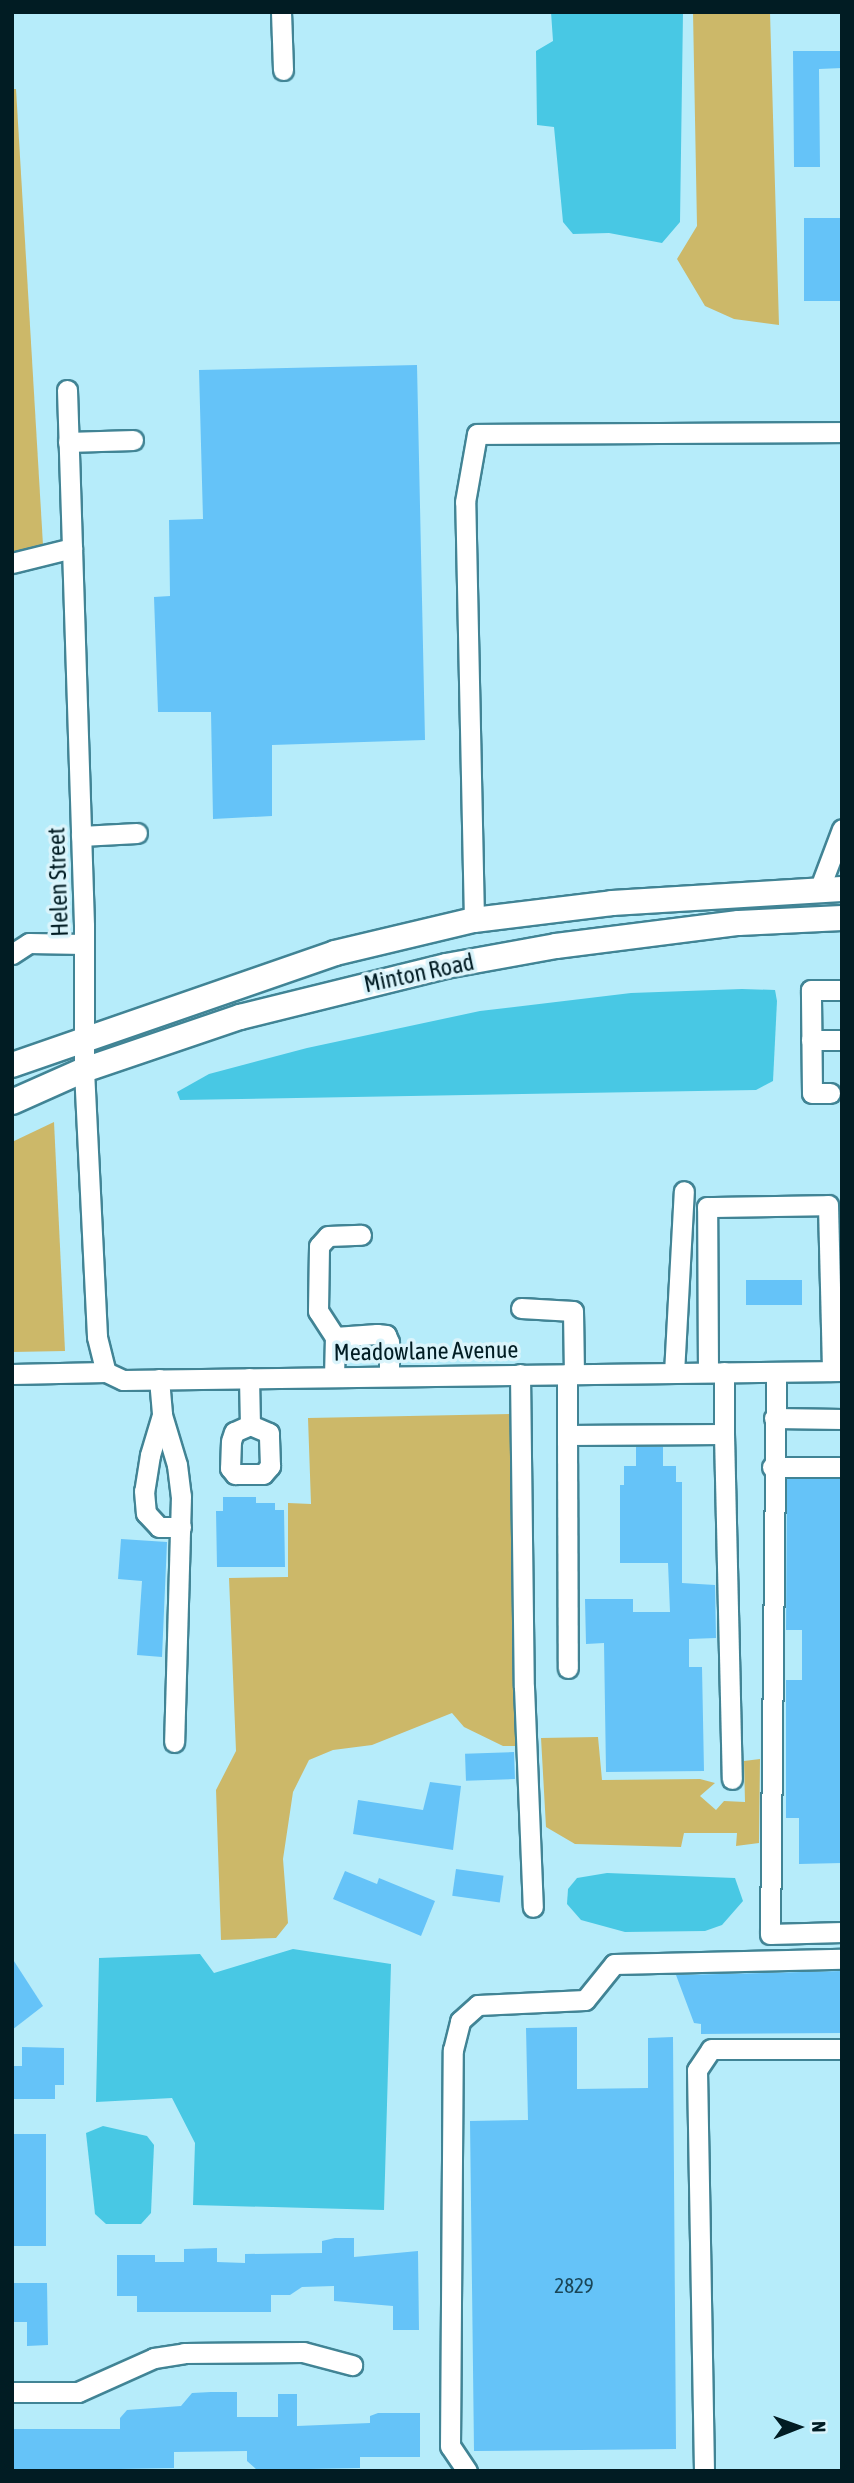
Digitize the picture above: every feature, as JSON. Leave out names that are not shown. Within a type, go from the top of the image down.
[{"type":"main road","name":"Minton Road","points":[[12,1065],[335,953],[474,920],[611,903],[830,889]]},
{"type":"main road","name":"Minton Road","points":[[12,1102],[84,1070],[240,1017],[446,966],[556,946],[739,923],[842,918]]},
{"type":"street","points":[[281,12],[283,70]]},
{"type":"street","name":"Helen Street","points":[[66,390],[84,944],[84,1070],[97,1337],[106,1372]]},
{"type":"street","points":[[474,920],[465,502],[477,434],[842,432]]},
{"type":"street","points":[[68,442],[133,440]]},
{"type":"street","points":[[12,563],[72,548]]},
{"type":"street","points":[[830,889],[842,830]]},
{"type":"street","points":[[81,836],[137,832]]},
{"type":"street","points":[[12,954],[29,943],[84,944]]},
{"type":"street","points":[[830,1093],[812,1093],[811,990],[842,990]]},
{"type":"street","points":[[811,1040],[842,1040]]},
{"type":"street","points":[[674,1373],[684,1191]]},
{"type":"street","points":[[732,1779],[724,1434],[716,1372],[707,1207],[828,1205],[835,1247],[837,1371]]},
{"type":"street","points":[[334,1377],[335,1337],[318,1311],[319,1246],[328,1236],[361,1235]]},
{"type":"street","points":[[521,1308],[573,1311],[567,1435],[568,1668]]},
{"type":"street","points":[[335,1337],[386,1335],[389,1376]]},
{"type":"street","name":"Meadowlane Avenue","points":[[12,1374],[106,1372],[123,1380],[159,1380],[837,1371]]},
{"type":"street","points":[[776,1372],[772,1466],[770,1934],[842,1932]]},
{"type":"street","points":[[520,1374],[526,1754],[533,1907]]},
{"type":"street","points":[[249,1378],[250,1424]]},
{"type":"street","points":[[159,1380],[162,1415],[177,1465],[181,1527],[174,1742]]},
{"type":"street","points":[[162,1415],[148,1467],[146,1513],[159,1527],[181,1527]]},
{"type":"street","points":[[774,1418],[842,1419]]},
{"type":"street","points":[[567,1435],[724,1434]]},
{"type":"street","points":[[772,1466],[842,1467]]},
{"type":"street","points":[[467,2471],[450,2446],[453,2050],[460,2021],[478,2005],[585,2000],[614,1964],[842,1959]]},
{"type":"street","points":[[704,2471],[697,2070],[711,2049],[842,2049]]},
{"type":"street","points":[[12,2392],[78,2392],[154,2358],[184,2353],[303,2351],[352,2365]]},
{"type":"shaded area","points":[[693,12],[770,12],[779,325],[734,319],[705,306],[677,259],[697,226]]},
{"type":"shaded area","points":[[12,89],[16,89],[44,562],[12,573]]},
{"type":"shaded area","points":[[54,1122],[65,1351],[12,1352],[12,1142]]},
{"type":"shaded area","points":[[513,1414],[518,1746],[503,1746],[464,1727],[452,1713],[372,1745],[333,1750],[309,1760],[293,1792],[283,1859],[288,1923],[276,1938],[221,1940],[216,1790],[236,1751],[229,1578],[288,1577],[288,1503],[311,1504],[308,1418]]},
{"type":"shaded area","points":[[598,1737],[602,1780],[700,1779],[715,1783],[700,1796],[716,1810],[724,1801],[745,1802],[744,1761],[760,1759],[759,1843],[736,1846],[737,1833],[684,1833],[681,1847],[575,1844],[546,1827],[541,1738]]},
{"type":"water","points":[[551,12],[683,12],[680,222],[662,243],[609,233],[573,234],[563,222],[554,127],[537,125],[536,51],[553,41]]},
{"type":"water","points":[[775,990],[777,1001],[773,1081],[756,1090],[180,1100],[177,1092],[209,1074],[307,1048],[480,1011],[631,993]]},
{"type":"water","points":[[607,1873],[735,1878],[743,1901],[722,1925],[705,1931],[625,1932],[581,1920],[567,1904],[568,1889],[577,1878]]},
{"type":"water","points":[[293,1949],[391,1964],[384,2210],[193,2205],[195,2143],[172,2098],[96,2102],[99,1958],[200,1954],[214,1973]]},
{"type":"water","points":[[103,2126],[147,2136],[154,2145],[151,2213],[141,2224],[106,2224],[95,2214],[86,2133]]},
{"type":"building","points":[[793,51],[842,51],[842,68],[819,69],[820,167],[794,167]]},
{"type":"building","points":[[804,218],[842,218],[842,301],[804,301]]},
{"type":"building","points":[[417,365],[425,740],[272,745],[272,816],[213,819],[211,712],[158,712],[154,597],[170,596],[169,520],[203,519],[199,370]]},
{"type":"building","points":[[746,1280],[802,1280],[802,1305],[746,1305]]},
{"type":"building","points":[[636,1447],[663,1447],[663,1466],[676,1466],[676,1482],[682,1482],[682,1583],[715,1585],[716,1638],[689,1639],[689,1667],[702,1667],[704,1771],[606,1772],[604,1643],[586,1644],[585,1599],[633,1599],[633,1612],[670,1612],[668,1563],[620,1563],[620,1485],[624,1485],[624,1466],[636,1466]]},
{"type":"building","points":[[787,1479],[842,1479],[842,1863],[799,1864],[799,1818],[786,1818],[786,1680],[802,1680],[802,1630],[786,1630]]},
{"type":"building","points":[[223,1497],[256,1497],[256,1503],[275,1503],[275,1510],[284,1510],[285,1567],[217,1567],[216,1511],[223,1511]]},
{"type":"building","points":[[121,1539],[167,1542],[162,1657],[137,1655],[142,1581],[118,1579]]},
{"type":"building","points":[[514,1752],[515,1779],[466,1781],[465,1754]]},
{"type":"building","points":[[430,1782],[461,1786],[453,1850],[353,1834],[358,1800],[423,1810]]},
{"type":"building","points":[[456,1869],[504,1876],[500,1902],[452,1896]]},
{"type":"building","points":[[345,1871],[377,1884],[379,1878],[435,1901],[421,1936],[333,1899]]},
{"type":"building","points":[[12,1958],[43,2006],[12,2030]]},
{"type":"building","points":[[842,1971],[842,2033],[701,2034],[701,2024],[694,2023],[676,1975]]},
{"type":"building","points":[[577,2027],[577,2089],[648,2088],[648,2038],[673,2037],[676,2449],[474,2451],[470,2121],[528,2120],[526,2028]]},
{"type":"building","points":[[22,2047],[64,2048],[64,2085],[55,2085],[55,2099],[12,2099],[12,2066],[22,2066]]},
{"type":"building","points":[[12,2134],[46,2134],[46,2246],[12,2246]]},
{"type":"building","points":[[354,2238],[354,2257],[418,2251],[419,2330],[393,2330],[393,2306],[334,2301],[334,2286],[302,2287],[290,2295],[271,2295],[271,2312],[137,2312],[137,2296],[117,2296],[117,2255],[155,2255],[155,2262],[184,2262],[184,2249],[217,2248],[217,2262],[245,2263],[245,2254],[322,2253],[322,2241]]},
{"type":"building","points":[[12,2283],[47,2283],[48,2345],[27,2346],[27,2322],[12,2322]]},
{"type":"building","points":[[237,2392],[237,2417],[278,2417],[278,2394],[297,2394],[297,2426],[370,2423],[370,2416],[378,2413],[420,2413],[420,2457],[360,2457],[360,2468],[257,2470],[247,2461],[247,2451],[174,2452],[174,2468],[12,2471],[12,2429],[120,2429],[120,2418],[127,2410],[181,2406],[192,2393]]}]
